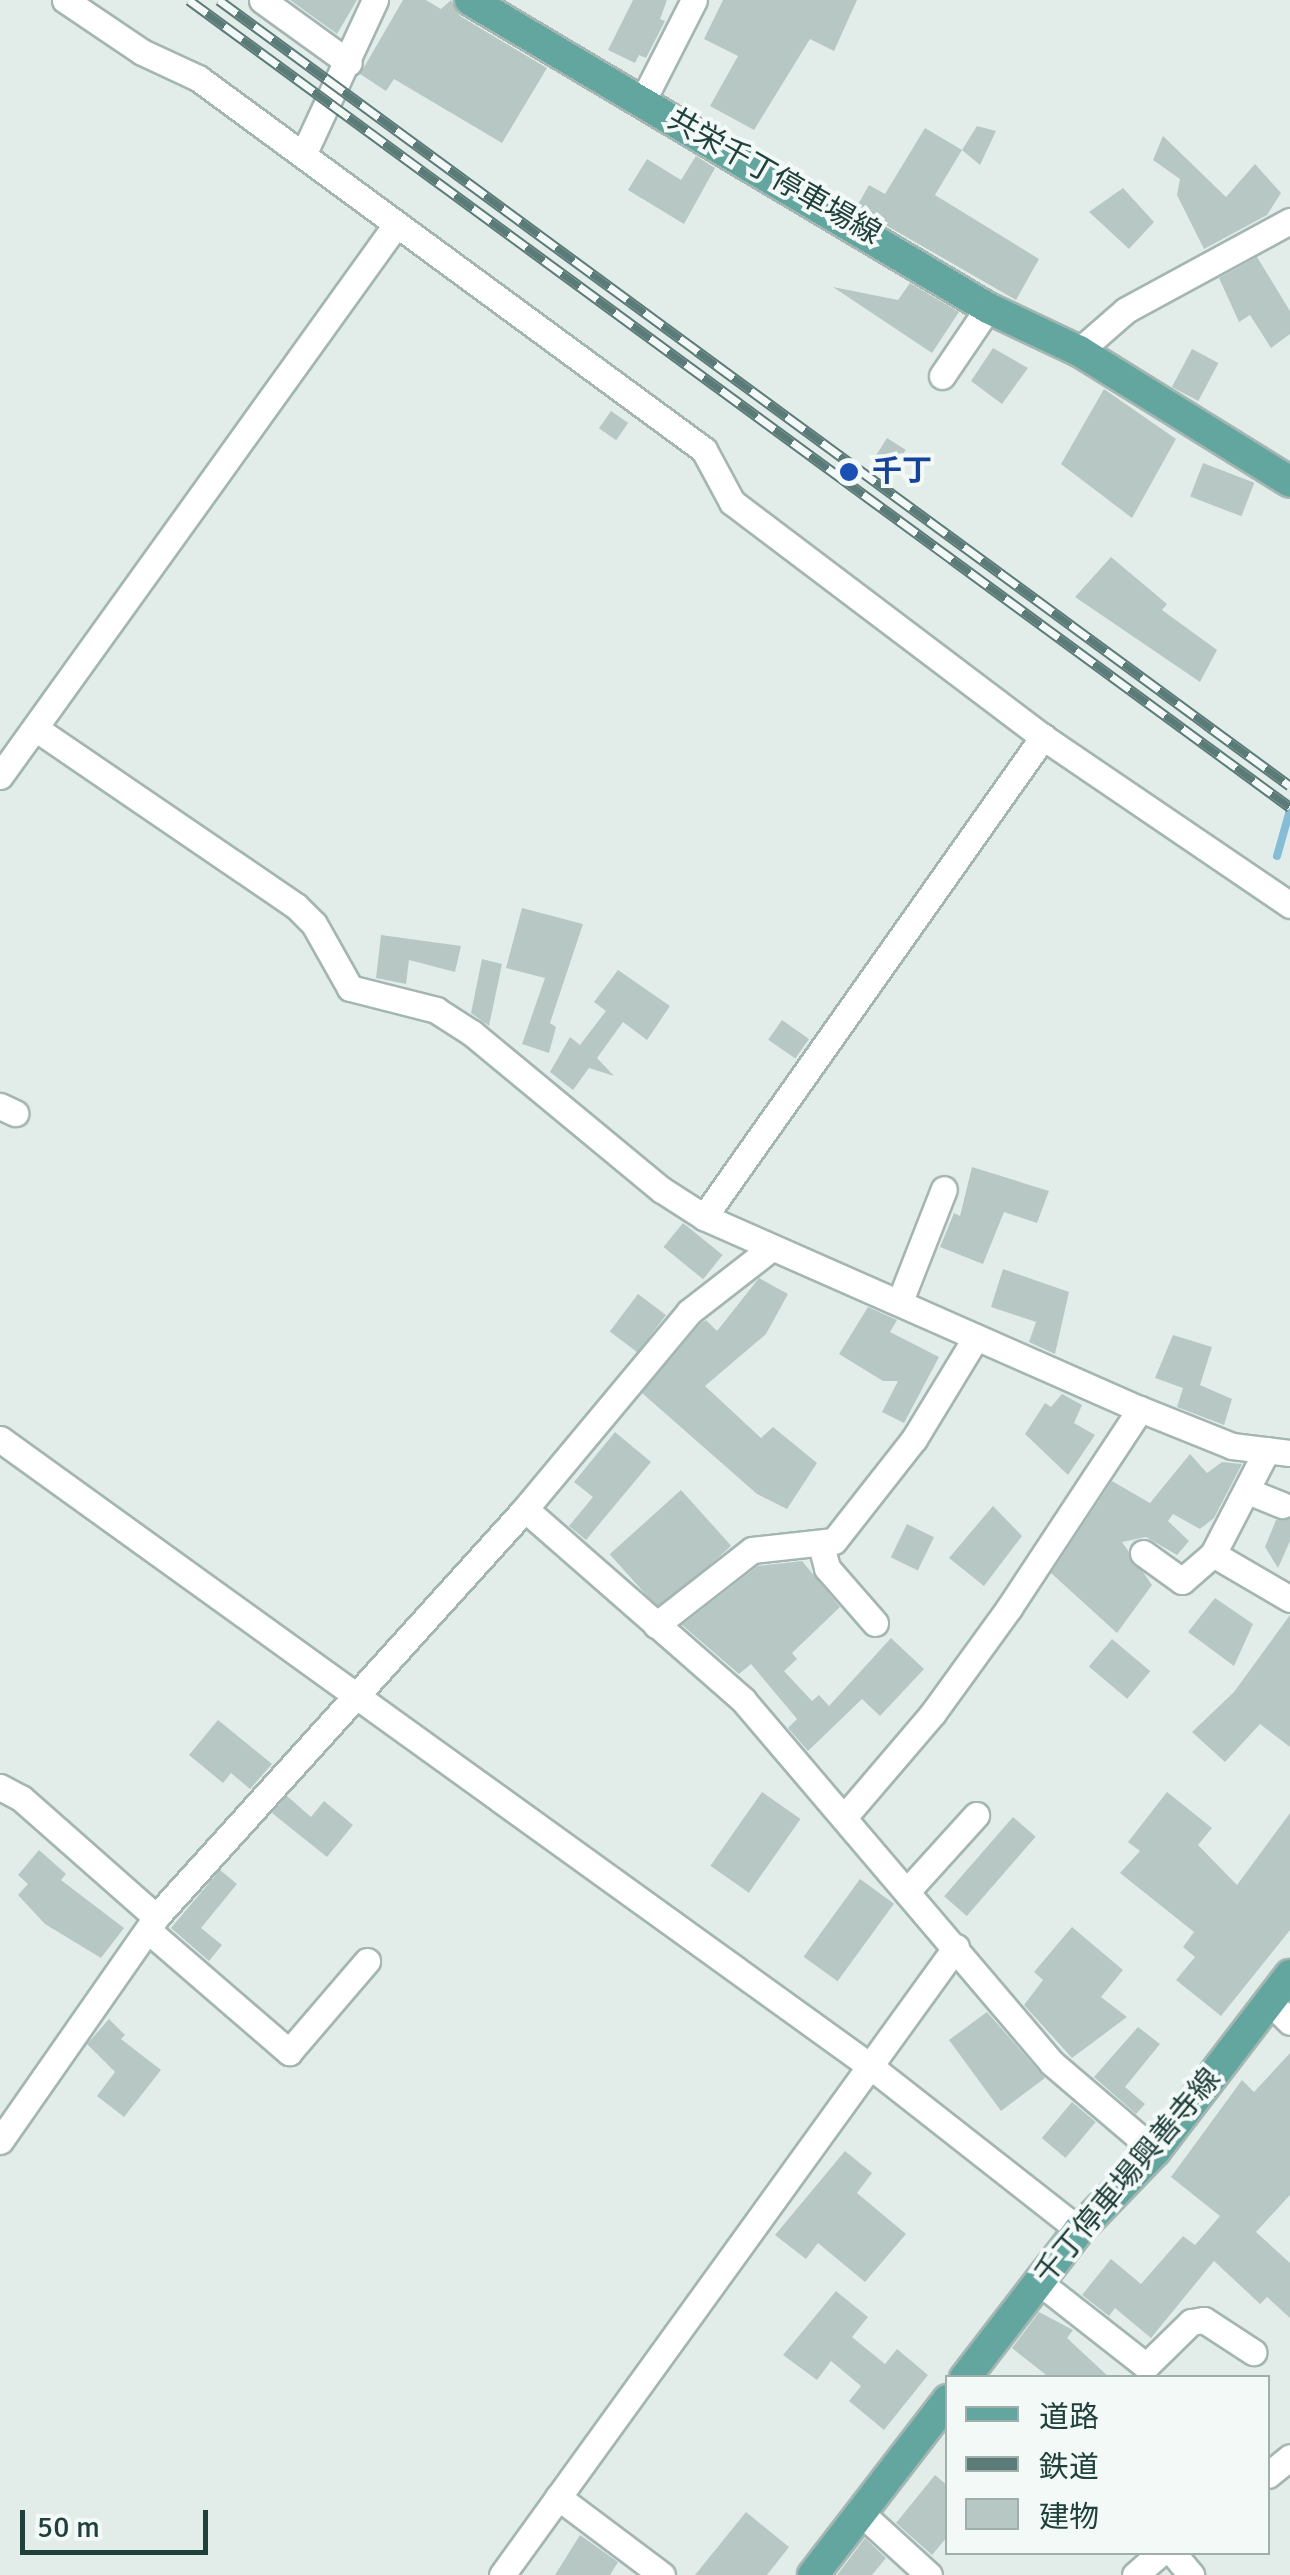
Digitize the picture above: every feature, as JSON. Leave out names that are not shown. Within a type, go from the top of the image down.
[{"type":"main road","name":"共栄千丁停車場線","points":[[470,0],[988,308],[1079,351]]},
{"type":"main road","points":[[1079,351],[1290,482]]},
{"type":"main road","name":"千丁停車場興善寺線","points":[[967,2375],[1079,2230],[1280,2012],[1290,1975]]},
{"type":"main road","points":[[812,2575],[945,2404]]},
{"type":"street","points":[[65,0],[142,52],[198,78],[704,450],[732,502],[1043,737],[1290,905]]},
{"type":"street","points":[[262,0],[348,63]]},
{"type":"street","points":[[303,155],[375,0]]},
{"type":"street","points":[[644,100],[694,0]]},
{"type":"street","points":[[1079,351],[1126,310],[1290,221]]},
{"type":"street","points":[[0,776],[395,226]]},
{"type":"street","points":[[942,376],[988,308]]},
{"type":"street","points":[[36,728],[296,906],[314,924],[350,988],[399,997],[448,1018],[704,1216],[1140,1409],[1232,1446],[1278,1451],[1213,1554],[1182,1581],[1143,1553]]},
{"type":"street","points":[[704,1216],[1043,737]]},
{"type":"street","points":[[900,1302],[944,1189]]},
{"type":"street","points":[[0,2141],[153,1924],[526,1508],[689,1312],[770,1248]]},
{"type":"street","points":[[656,1624],[752,1550],[834,1541],[914,1439],[976,1337]]},
{"type":"street","points":[[846,1815],[987,1638],[1140,1409]]},
{"type":"street","points":[[0,1439],[356,1700],[870,2066],[1079,2230]]},
{"type":"street","points":[[1250,1492],[1282,1505]]},
{"type":"street","points":[[526,1508],[743,1700],[909,1889],[1052,2063],[1155,2151]]},
{"type":"street","points":[[821,1545],[827,1568],[875,1623]]},
{"type":"street","points":[[1213,1554],[1290,1599]]},
{"type":"street","points":[[0,1787],[21,1798],[289,2052],[367,1961]]},
{"type":"street","points":[[909,1889],[976,1815]]},
{"type":"street","points":[[502,2575],[956,1947]]},
{"type":"street","points":[[1039,2282],[1146,2366],[1191,2322],[1204,2320],[1252,2352]]},
{"type":"street","points":[[1270,2473],[1290,2457]]},
{"type":"street","points":[[558,2497],[662,2575]]},
{"type":"street","points":[[861,2512],[929,2575]]},
{"type":"street","points":[[1135,2575],[1157,2555]]},
{"type":"street","points":[[1174,2555],[1191,2575]]},
{"type":"building","points":[[290,0],[357,0],[337,34]]},
{"type":"building","points":[[403,0],[426,0],[441,9],[451,0],[460,16],[547,68],[502,143],[394,79],[386,91],[360,74]]},
{"type":"building","points":[[633,0],[667,0],[660,19],[665,21],[646,58],[639,55],[635,63],[608,50]]},
{"type":"building","points":[[723,0],[857,0],[834,51],[810,39],[754,130],[710,106],[738,56],[704,39]]},
{"type":"building","points":[[977,126],[996,131],[980,165],[962,150]]},
{"type":"building","points":[[925,128],[962,150],[935,195],[1039,259],[1016,300],[856,208],[869,185],[885,194]]},
{"type":"building","points":[[1163,136],[1226,197],[1255,164],[1281,193],[1267,215],[1204,249],[1177,195],[1180,179],[1153,160]]},
{"type":"building","points":[[696,156],[715,168],[684,224],[628,190],[647,159],[681,180]]},
{"type":"building","points":[[1123,188],[1154,222],[1129,249],[1089,212]]},
{"type":"building","points":[[1257,257],[1290,311],[1290,334],[1271,348],[1250,315],[1239,322],[1219,278]]},
{"type":"building","points":[[910,283],[959,312],[932,353],[833,287],[898,300]]},
{"type":"building","points":[[993,348],[1028,368],[1002,404],[971,381]]},
{"type":"building","points":[[1192,349],[1218,363],[1198,401],[1172,387]]},
{"type":"building","points":[[1104,389],[1176,439],[1132,518],[1061,464]]},
{"type":"building","points":[[611,411],[628,423],[616,440],[599,428]]},
{"type":"building","points":[[887,438],[906,450],[893,470],[874,458]]},
{"type":"building","points":[[1203,463],[1254,483],[1241,516],[1190,497]]},
{"type":"building","points":[[1111,557],[1167,604],[1162,610],[1217,650],[1200,682],[1075,597]]},
{"type":"building","points":[[522,908],[583,924],[550,1023],[556,1027],[549,1053],[522,1044],[545,978],[506,968]]},
{"type":"building","points":[[381,935],[461,946],[455,972],[409,960],[406,984],[376,978]]},
{"type":"building","points":[[482,959],[502,964],[489,1026],[471,1013]]},
{"type":"building","points":[[618,970],[670,1006],[647,1040],[623,1022],[597,1058],[614,1076],[589,1068],[573,1090],[550,1072],[570,1037],[580,1045],[606,1011],[594,1002]]},
{"type":"building","points":[[782,1020],[809,1039],[795,1059],[768,1040]]},
{"type":"building","points":[[972,1167],[1049,1191],[1037,1223],[1004,1212],[983,1264],[940,1247],[954,1213],[960,1216]]},
{"type":"building","points":[[683,1223],[723,1255],[703,1279],[663,1247]]},
{"type":"building","points":[[1003,1269],[1069,1292],[1055,1354],[1029,1342],[1036,1322],[991,1307]]},
{"type":"building","points":[[759,1278],[788,1294],[766,1334],[705,1386],[761,1438],[773,1427],[817,1463],[787,1509],[757,1494],[642,1393],[700,1324],[706,1320],[717,1331]]},
{"type":"building","points":[[638,1294],[666,1315],[638,1353],[610,1332]]},
{"type":"building","points":[[868,1307],[897,1320],[890,1332],[939,1357],[904,1423],[882,1412],[898,1381],[883,1381],[839,1354]]},
{"type":"building","points":[[1173,1335],[1212,1347],[1200,1385],[1232,1399],[1224,1425],[1177,1407],[1183,1388],[1155,1378]]},
{"type":"building","points":[[1062,1394],[1082,1405],[1074,1423],[1095,1435],[1068,1475],[1025,1434],[1045,1403],[1051,1407]]},
{"type":"building","points":[[615,1432],[651,1462],[586,1540],[569,1526],[593,1497],[574,1482]]},
{"type":"building","points":[[1190,1454],[1207,1473],[1222,1462],[1242,1464],[1214,1518],[1200,1529],[1173,1514],[1168,1521],[1189,1541],[1177,1555],[1146,1537],[1122,1542],[1152,1585],[1117,1633],[1051,1573],[1112,1481],[1150,1503]]},
{"type":"building","points":[[681,1490],[731,1546],[660,1610],[610,1554]]},
{"type":"building","points":[[993,1506],[1022,1536],[984,1586],[949,1558]]},
{"type":"building","points":[[1290,1519],[1290,1541],[1278,1568],[1265,1547],[1276,1520]]},
{"type":"building","points":[[907,1524],[934,1537],[918,1570],[891,1557]]},
{"type":"building","points":[[802,1561],[840,1607],[792,1653],[797,1659],[784,1671],[812,1701],[819,1695],[829,1706],[891,1638],[924,1669],[880,1716],[862,1699],[808,1751],[788,1728],[797,1719],[751,1664],[739,1674],[682,1625],[758,1566]]},
{"type":"building","points":[[1215,1598],[1253,1624],[1234,1666],[1188,1632]]},
{"type":"building","points":[[1290,1615],[1290,1747],[1260,1724],[1225,1762],[1192,1732],[1234,1692]]},
{"type":"building","points":[[1112,1639],[1150,1671],[1127,1699],[1089,1667]]},
{"type":"building","points":[[218,1720],[272,1764],[250,1789],[231,1773],[223,1783],[189,1755]]},
{"type":"building","points":[[762,1792],[801,1819],[749,1893],[710,1866]]},
{"type":"building","points":[[1167,1792],[1212,1828],[1198,1845],[1237,1885],[1290,1813],[1290,1930],[1221,2016],[1176,1980],[1195,1957],[1183,1947],[1194,1932],[1120,1873],[1140,1851],[1128,1842]]},
{"type":"building","points":[[287,1796],[311,1817],[324,1801],[353,1825],[327,1857],[272,1813]]},
{"type":"building","points":[[1013,1817],[1036,1837],[967,1916],[944,1896]]},
{"type":"building","points":[[39,1850],[66,1874],[61,1880],[124,1928],[101,1958],[45,1924],[18,1895],[28,1884],[18,1875]]},
{"type":"building","points":[[220,1870],[237,1884],[201,1928],[222,1945],[209,1961],[171,1928]]},
{"type":"building","points":[[860,1879],[894,1904],[838,1981],[804,1957]]},
{"type":"building","points":[[1072,1927],[1123,1970],[1101,1997],[1127,2017],[1072,2058],[1024,2005],[1043,1980],[1034,1972]]},
{"type":"building","points":[[987,2012],[1045,2078],[1001,2111],[949,2040]]},
{"type":"building","points":[[109,2019],[125,2035],[121,2039],[161,2070],[124,2117],[97,2096],[115,2072],[87,2044]]},
{"type":"building","points":[[1138,2027],[1160,2044],[1125,2087],[1145,2104],[1136,2114],[1094,2077]]},
{"type":"building","points":[[1290,2053],[1290,2195],[1256,2232],[1290,2263],[1290,2318],[1267,2297],[1260,2304],[1214,2261],[1151,2338],[1115,2308],[1109,2316],[1082,2295],[1111,2259],[1141,2284],[1183,2236],[1195,2245],[1220,2216],[1171,2177],[1242,2080],[1254,2092]]},
{"type":"building","points":[[1072,2102],[1096,2122],[1066,2158],[1042,2138]]},
{"type":"building","points":[[845,2151],[872,2173],[857,2193],[906,2234],[865,2282],[818,2243],[806,2259],[775,2235]]},
{"type":"building","points":[[836,2291],[868,2317],[852,2337],[885,2364],[897,2349],[928,2375],[884,2430],[849,2401],[861,2386],[831,2361],[817,2380],[783,2355]]},
{"type":"building","points":[[1039,2312],[1073,2330],[1067,2338],[1107,2375],[1046,2375],[1012,2348]]},
{"type":"building","points":[[935,2475],[945,2483],[945,2540],[932,2555],[896,2523]]},
{"type":"building","points":[[746,2512],[789,2547],[767,2575],[695,2575]]},
{"type":"building","points":[[580,2535],[618,2562],[610,2575],[555,2575]]},
{"type":"building","points":[[865,2538],[886,2558],[872,2575],[837,2575]]},
{"type":"waterway","points":[[1277,856],[1290,810]]},
{"type":"railway","points":[[189,0],[1290,807]]},
{"type":"railway","points":[[219,0],[1290,786]]},
{"type":"place","name":"千丁","points":[[849,472]]}]
